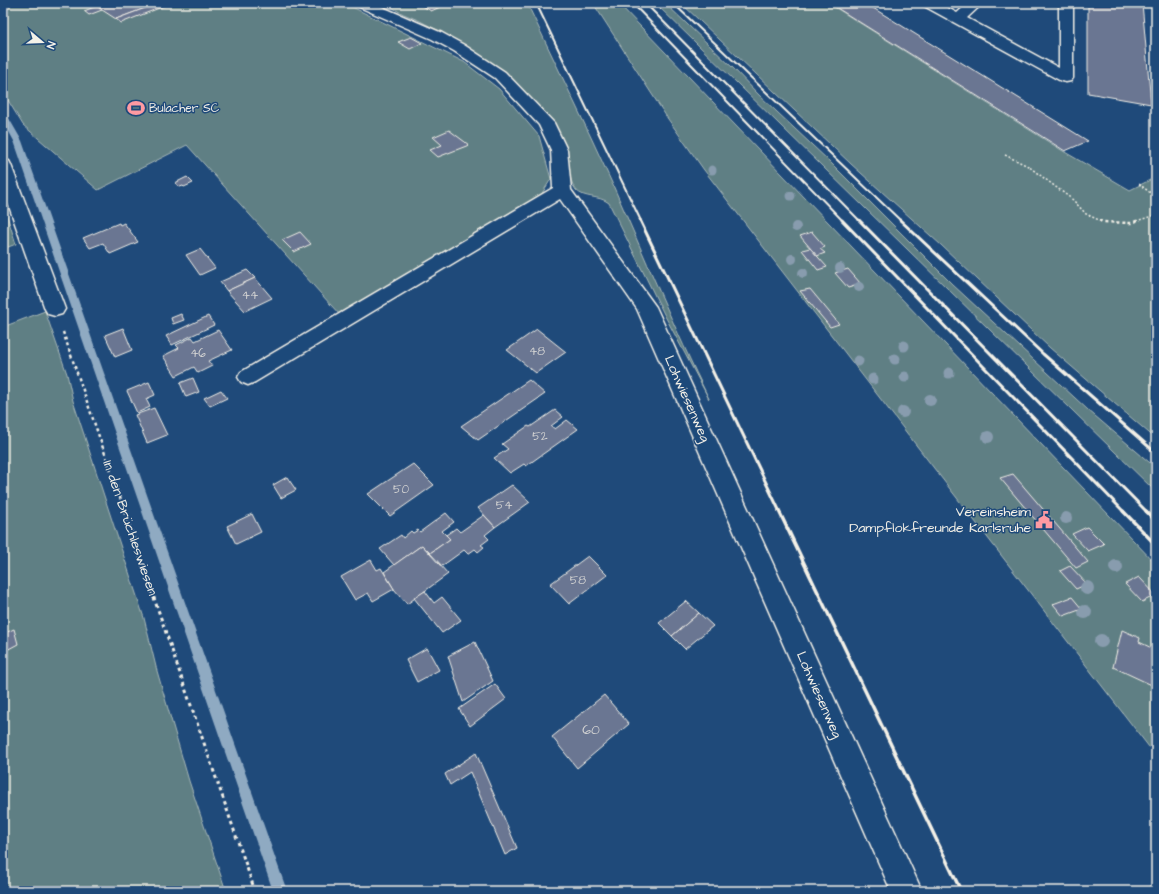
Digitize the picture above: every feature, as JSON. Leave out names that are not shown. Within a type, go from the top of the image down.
[{"type":"lane","points":[[248,377],[562,190],[559,150],[546,123],[500,75],[459,48],[437,36],[362,3]]},
{"type":"lane","points":[[929,3],[1066,78],[1066,3]]},
{"type":"lane","points":[[958,19],[976,3]]},
{"type":"lane","points":[[3,165],[55,309]]},
{"type":"lane","name":"Lohwiesenweg","points":[[562,190],[646,307],[907,891]]},
{"type":"path","points":[[1005,155],[1028,166],[1073,200],[1086,214],[1102,222],[1131,223],[1156,215]]},
{"type":"path","points":[[1139,184],[1156,197]]},
{"type":"path","name":"In den Brüchleswiesen","points":[[55,309],[255,891]]},
{"type":"green space","points":[[3,3],[344,3],[464,62],[499,89],[539,136],[551,179],[541,195],[340,315],[187,145],[98,190],[23,125],[3,92]]},
{"type":"green space","points":[[527,3],[602,160],[671,318],[709,399],[665,316],[609,203],[601,199],[583,195],[573,186],[562,141],[546,114],[499,68],[466,46],[400,12],[392,7],[389,4]]},
{"type":"green space","points":[[593,3],[618,3],[1156,564],[1156,756],[704,170],[668,119]]},
{"type":"green space","points":[[655,3],[665,3],[829,161],[953,285],[1088,410],[1156,468],[1156,492]]},
{"type":"green space","points":[[681,3],[828,3],[1063,151],[1130,190],[1156,177],[1156,439],[1050,348],[941,245],[851,164]]},
{"type":"green space","points":[[3,203],[16,244],[3,249]]},
{"type":"green space","points":[[45,311],[67,374],[73,401],[144,618],[157,671],[189,781],[226,891],[3,891],[3,327]]},
{"type":"building","points":[[111,3],[116,5],[120,3],[142,3],[148,7],[116,19],[99,8]]},
{"type":"building","points":[[142,3],[172,3],[121,23],[116,19],[148,7]]},
{"type":"building","points":[[426,3],[442,3],[445,5],[431,11],[421,5]]},
{"type":"building","points":[[829,3],[865,3],[1088,141],[1065,151]]},
{"type":"building","points":[[1088,3],[1142,3],[1151,104],[1088,93]]},
{"type":"building","points":[[97,6],[102,10],[89,15],[84,11]]},
{"type":"building","points":[[411,37],[422,43],[410,49],[398,42]]},
{"type":"building","points":[[449,130],[469,145],[438,157],[430,150],[442,145],[433,137]]},
{"type":"building","points":[[187,177],[193,183],[180,187],[175,183]]},
{"type":"building","points":[[119,223],[120,225],[124,223],[138,242],[110,254],[103,243],[90,248],[83,238]]},
{"type":"building","points":[[300,232],[311,244],[294,252],[282,240]]},
{"type":"building","points":[[812,232],[825,247],[820,249],[825,253],[817,256],[800,236]]},
{"type":"building","points":[[810,248],[827,267],[818,270],[802,250]]},
{"type":"building","points":[[200,249],[215,268],[200,275],[186,255]]},
{"type":"building","points":[[848,269],[861,284],[848,288],[835,273]]},
{"type":"building","points":[[247,270],[255,278],[227,291],[220,282]]},
{"type":"building","points":[[255,278],[272,298],[245,311],[227,291]]},
{"type":"building","points":[[810,289],[839,324],[830,327],[800,291]]},
{"type":"building","points":[[181,314],[184,320],[173,324],[171,318]]},
{"type":"building","points":[[208,316],[214,325],[172,345],[166,336]]},
{"type":"building","points":[[123,328],[132,350],[115,357],[105,335]]},
{"type":"building","points":[[537,329],[566,352],[536,373],[507,350]]},
{"type":"building","points":[[218,330],[232,350],[208,361],[212,366],[198,373],[194,367],[176,376],[163,356],[179,348],[176,345],[192,337],[195,341]]},
{"type":"building","points":[[193,378],[199,392],[186,397],[180,383]]},
{"type":"building","points":[[529,380],[545,394],[478,440],[461,426]]},
{"type":"building","points":[[149,382],[155,395],[146,399],[150,407],[137,413],[127,391]]},
{"type":"building","points":[[221,390],[227,398],[210,406],[204,398]]},
{"type":"building","points":[[154,408],[167,435],[147,443],[135,415]]},
{"type":"building","points":[[555,410],[563,417],[551,426],[555,429],[567,420],[578,429],[526,466],[524,464],[510,473],[494,458],[508,449],[502,444]]},
{"type":"building","points":[[413,464],[434,485],[390,516],[368,494]]},
{"type":"building","name":"Vereinsheim Dampflokfreunde Karlsruhe","points":[[1013,474],[1088,562],[1076,568],[1000,478]]},
{"type":"building","points":[[287,477],[296,490],[281,498],[273,485]]},
{"type":"building","points":[[512,485],[530,502],[495,527],[478,508]]},
{"type":"building","points":[[446,513],[454,522],[442,531],[450,539],[430,553],[422,545],[394,565],[380,549],[401,535],[403,538],[411,531],[413,533],[418,530],[420,532]]},
{"type":"building","points":[[252,514],[261,532],[236,544],[227,526]]},
{"type":"building","points":[[484,515],[495,527],[485,535],[489,539],[481,545],[484,547],[478,552],[475,549],[468,554],[464,550],[442,566],[430,553],[450,539],[446,535],[456,528],[460,532]]},
{"type":"building","points":[[1087,527],[1104,544],[1088,551],[1072,534]]},
{"type":"building","points":[[422,545],[448,574],[407,604],[394,589],[384,572]]},
{"type":"building","points":[[588,556],[607,575],[569,604],[550,584]]},
{"type":"building","points":[[371,560],[377,570],[381,568],[394,589],[373,601],[368,593],[355,600],[341,577]]},
{"type":"building","points":[[1070,566],[1087,584],[1076,589],[1060,571]]},
{"type":"building","points":[[1139,577],[1156,595],[1142,602],[1125,584]]},
{"type":"building","points":[[425,591],[434,603],[442,597],[461,620],[442,633],[414,598]]},
{"type":"building","points":[[1072,597],[1082,609],[1063,616],[1053,604]]},
{"type":"building","points":[[686,601],[699,613],[672,636],[659,623]]},
{"type":"building","points":[[699,613],[713,626],[685,649],[672,636]]},
{"type":"building","points":[[14,629],[18,644],[3,652],[3,634]]},
{"type":"building","points":[[1122,630],[1140,638],[1139,642],[1156,650],[1156,687],[1113,667]]},
{"type":"building","points":[[475,642],[493,681],[463,702],[448,656]]},
{"type":"building","points":[[427,648],[439,670],[417,682],[406,660]]},
{"type":"building","points":[[495,684],[506,699],[470,726],[459,709]]},
{"type":"building","points":[[604,695],[629,724],[577,768],[552,737]]},
{"type":"building","points":[[476,753],[517,848],[505,855],[470,772],[450,785],[445,774]]},
{"type":"waterway","points":[[3,115],[18,141],[280,891]]},
{"type":"railway","points":[[536,3],[641,221]]},
{"type":"railway","points":[[632,3],[843,221]]},
{"type":"railway","points":[[645,3],[860,221]]},
{"type":"railway","points":[[673,3],[901,221]]},
{"type":"railway","points":[[640,220],[780,512]]},
{"type":"railway","points":[[842,220],[1124,512]]},
{"type":"railway","points":[[859,220],[1147,512]]},
{"type":"railway","points":[[900,220],[1043,354],[1156,453]]},
{"type":"railway","points":[[779,511],[961,891]]},
{"type":"railway","points":[[1123,511],[1156,545]]},
{"type":"railway","points":[[1147,512],[1156,521]]},
{"type":"place","name":"Bulacher SC","points":[[136,108]]},
{"type":"place","name":"Vereinsheim Dampflokfreunde Karlsruhe","points":[[1044,520]]}]
